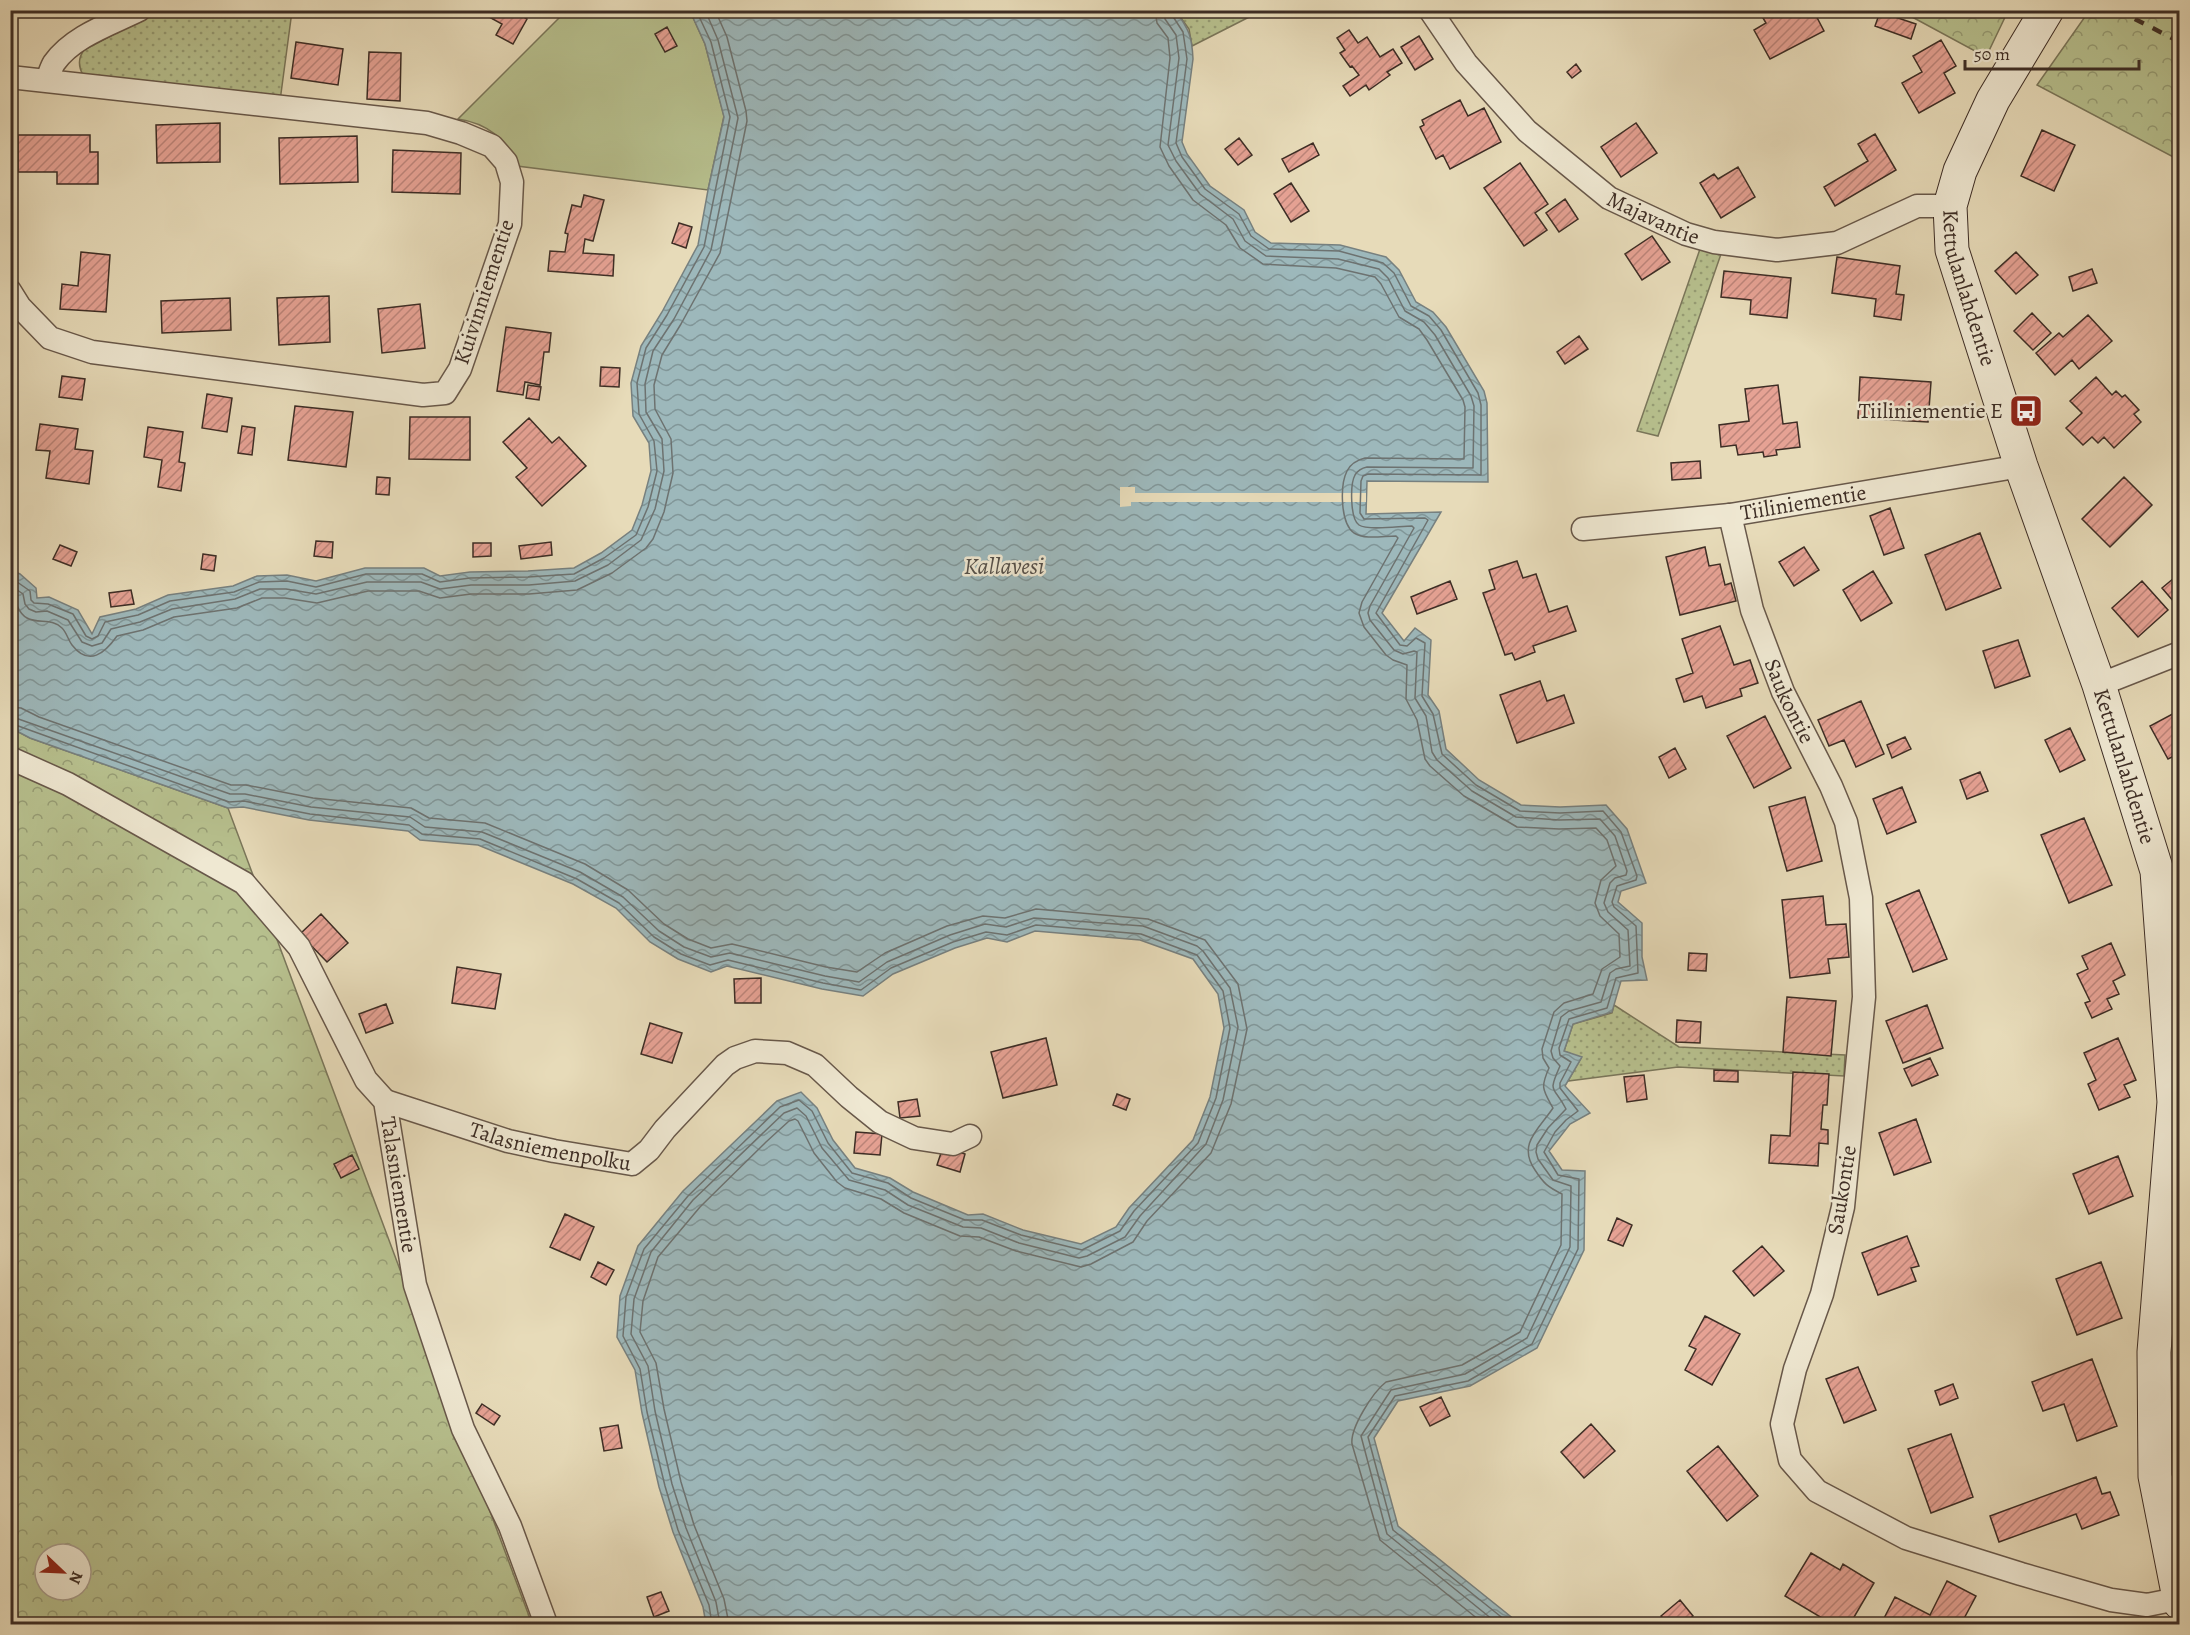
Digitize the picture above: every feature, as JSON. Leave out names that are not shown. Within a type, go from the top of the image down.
[{"type":"street","points":[[47,80],[53,64],[67,48],[139,10]]},
{"type":"street","name":"Majavantie","points":[[1430,10],[1466,63],[1527,131],[1609,198],[1686,234],[1714,242],[1777,250],[1837,243],[1917,207],[1950,206]]},
{"type":"street","name":"Kettulanlahdentie","points":[[2047,10],[1994,100],[1960,171],[1950,206],[1952,250],[2021,466],[2168,871],[2174,1102],[2154,1353],[2155,1476],[2178,1601]]},
{"type":"street","name":"Kuivinniementie","points":[[10,77],[427,123],[461,133],[492,146],[506,162],[512,182],[510,224],[460,369],[445,393],[423,395],[92,352],[50,338],[20,307],[10,291]]},
{"type":"street","name":"Tiiliniementie","points":[[1583,528],[1730,514],[2021,466]]},
{"type":"street","name":"Saukontie","points":[[1730,514],[1752,610],[1779,681],[1846,822],[1861,898],[1864,997],[1842,1207],[1822,1293],[1795,1369],[1782,1424],[1790,1460],[1817,1491],[1906,1538],[2021,1575],[2111,1600],[2147,1605],[2178,1601]]},
{"type":"street","points":[[2099,685],[2180,653]]},
{"type":"street","name":"Talasniementie","points":[[10,758],[68,784],[243,883],[299,947],[366,1080],[385,1101],[415,1285],[463,1429],[510,1526],[546,1624]]},
{"type":"street","name":"Talasniemenpolku","points":[[385,1101],[508,1141],[632,1164],[649,1150],[665,1129],[725,1065],[735,1058],[755,1052],[786,1053],[815,1065],[880,1122],[897,1130],[914,1137],[953,1144],[970,1136]]},
{"type":"green space","points":[[567,10],[690,11],[705,44],[724,116],[708,190],[517,166],[508,148],[495,134],[478,124],[458,119]]},
{"type":"green space","points":[[158,11],[292,11],[280,101],[83,75],[79,62],[84,50]]},
{"type":"green space","points":[[1176,11],[1261,11],[1192,46],[1189,29]]},
{"type":"green space","points":[[1901,11],[2008,11],[1986,57]]},
{"type":"green space","points":[[2089,11],[2179,11],[2179,160],[2037,85]]},
{"type":"green space","points":[[1700,249],[1721,254],[1658,436],[1637,431]]},
{"type":"green space","points":[[11,728],[30,738],[228,808],[532,1624],[11,1624]]},
{"type":"green space","points":[[1614,1005],[1679,1047],[1845,1055],[1844,1076],[1678,1067],[1568,1081],[1581,1058],[1564,1051],[1573,1024],[1612,1013]]},
{"type":"water","name":"Kallavesi","points":[[690,11],[1176,11],[1189,34],[1193,59],[1182,142],[1187,154],[1210,186],[1244,210],[1255,232],[1271,243],[1340,245],[1386,257],[1399,270],[1416,302],[1433,312],[1446,327],[1484,391],[1487,403],[1488,482],[1367,481],[1366,514],[1441,512],[1382,613],[1404,641],[1415,628],[1431,640],[1428,695],[1439,711],[1446,749],[1479,780],[1521,805],[1560,807],[1606,805],[1627,829],[1646,883],[1621,891],[1618,902],[1642,923],[1642,957],[1647,980],[1621,981],[1612,1012],[1573,1024],[1564,1051],[1582,1057],[1565,1086],[1590,1113],[1570,1124],[1549,1151],[1562,1170],[1585,1171],[1584,1250],[1537,1348],[1470,1386],[1398,1401],[1374,1438],[1398,1526],[1520,1624],[706,1624],[703,1607],[673,1532],[659,1487],[635,1370],[617,1337],[620,1296],[638,1246],[683,1191],[777,1101],[801,1092],[817,1108],[833,1140],[855,1168],[890,1178],[913,1192],[968,1215],[983,1214],[1023,1230],[1081,1244],[1116,1227],[1129,1208],[1193,1140],[1210,1097],[1224,1028],[1218,994],[1193,959],[1140,940],[1035,931],[1007,942],[987,938],[955,948],[893,974],[863,996],[822,989],[727,966],[711,972],[678,959],[650,942],[616,908],[573,884],[478,845],[420,840],[408,831],[309,820],[243,807],[228,808],[30,738],[11,728],[11,570],[20,574],[36,588],[37,598],[49,597],[78,610],[92,634],[100,617],[136,609],[168,595],[233,586],[257,576],[287,575],[316,581],[365,568],[424,568],[440,576],[470,572],[574,568],[601,553],[632,530],[642,505],[651,471],[649,443],[633,416],[631,383],[641,346],[698,245],[724,117],[705,44]]},
{"type":"pier","points":[[1120,487],[1135,487],[1135,493],[1366,493],[1366,502],[1131,502],[1131,506],[1120,507]]},
{"type":"building","points":[[468,10],[513,10],[527,19],[513,44],[496,35],[502,24],[482,13],[480,17]]},
{"type":"building","points":[[1715,10],[1728,10],[1718,16]]},
{"type":"building","points":[[1776,10],[1813,10],[1824,31],[1770,59],[1754,30],[1766,23],[1763,18]]},
{"type":"building","points":[[1880,12],[1916,24],[1911,39],[1875,26]]},
{"type":"building","points":[[667,27],[677,46],[665,52],[655,34]]},
{"type":"building","points":[[1349,30],[1358,43],[1367,37],[1380,57],[1393,49],[1402,63],[1387,72],[1390,75],[1369,90],[1366,85],[1350,96],[1343,86],[1359,75],[1340,53],[1345,50],[1337,38]]},
{"type":"building","points":[[1419,36],[1433,59],[1415,70],[1401,47]]},
{"type":"building","points":[[1941,40],[1956,66],[1944,73],[1955,93],[1919,113],[1902,83],[1922,72],[1913,56]]},
{"type":"building","points":[[296,42],[343,49],[338,85],[291,78]]},
{"type":"building","points":[[369,52],[401,53],[400,101],[367,99]]},
{"type":"building","points":[[1576,64],[1581,71],[1572,78],[1567,72]]},
{"type":"building","points":[[1460,100],[1468,116],[1484,108],[1501,142],[1450,169],[1443,155],[1436,159],[1420,127],[1424,125],[1422,120]]},
{"type":"building","points":[[220,123],[220,162],[157,163],[156,125]]},
{"type":"building","points":[[1636,123],[1657,153],[1621,177],[1601,147]]},
{"type":"building","points":[[2042,130],[2075,145],[2054,191],[2021,176]]},
{"type":"building","points":[[1875,134],[1896,170],[1835,206],[1824,187],[1868,161],[1858,144]]},
{"type":"building","points":[[18,135],[90,135],[90,152],[98,152],[98,184],[57,184],[57,172],[18,172]]},
{"type":"building","points":[[357,136],[358,182],[280,184],[279,138]]},
{"type":"building","points":[[1239,138],[1252,155],[1238,165],[1225,149]]},
{"type":"building","points":[[1313,143],[1319,155],[1289,172],[1282,159]]},
{"type":"building","points":[[393,150],[461,153],[460,194],[392,192]]},
{"type":"building","points":[[1520,163],[1548,204],[1535,213],[1547,230],[1524,246],[1484,188]]},
{"type":"building","points":[[1738,167],[1755,197],[1721,218],[1700,183],[1714,174],[1718,179]]},
{"type":"building","points":[[1291,183],[1309,211],[1291,222],[1274,194]]},
{"type":"building","points":[[584,195],[604,200],[593,241],[585,239],[583,253],[614,255],[613,276],[548,271],[550,251],[565,252],[568,234],[565,233],[572,205],[581,207]]},
{"type":"building","points":[[1565,199],[1578,219],[1559,232],[1546,213]]},
{"type":"building","points":[[679,223],[692,227],[686,248],[672,243]]},
{"type":"building","points":[[1652,236],[1670,262],[1642,280],[1625,254]]},
{"type":"building","points":[[81,252],[110,255],[106,312],[60,309],[62,284],[78,286]]},
{"type":"building","points":[[2016,252],[2038,275],[2016,294],[1995,271]]},
{"type":"building","points":[[1837,257],[1900,266],[1896,294],[1904,295],[1901,320],[1874,316],[1876,299],[1832,293]]},
{"type":"building","points":[[2092,269],[2097,283],[2073,291],[2069,277]]},
{"type":"building","points":[[1724,271],[1791,278],[1787,318],[1750,314],[1751,300],[1721,297]]},
{"type":"building","points":[[329,296],[330,342],[279,345],[277,298]]},
{"type":"building","points":[[230,298],[231,330],[162,333],[161,301]]},
{"type":"building","points":[[420,304],[425,348],[382,353],[378,309]]},
{"type":"building","points":[[2032,313],[2051,333],[2033,350],[2014,331]]},
{"type":"building","points":[[2088,315],[2112,341],[2079,369],[2072,360],[2055,375],[2036,353],[2059,333],[2063,337]]},
{"type":"building","points":[[506,327],[551,333],[549,352],[544,352],[540,385],[525,382],[523,395],[497,391]]},
{"type":"building","points":[[1579,336],[1588,349],[1565,364],[1557,352]]},
{"type":"building","points":[[601,367],[620,368],[619,387],[600,386]]},
{"type":"building","points":[[62,376],[85,379],[82,400],[59,397]]},
{"type":"building","points":[[1860,377],[1931,382],[1928,422],[1858,418]]},
{"type":"building","points":[[2096,377],[2112,395],[2116,391],[2122,397],[2125,395],[2139,410],[2134,414],[2141,422],[2114,448],[2104,437],[2098,443],[2092,437],[2083,445],[2066,428],[2082,413],[2070,401]]},
{"type":"building","points":[[528,385],[541,387],[539,400],[526,398]]},
{"type":"building","points":[[1778,385],[1783,424],[1797,422],[1800,447],[1776,450],[1777,455],[1764,457],[1763,452],[1738,455],[1736,445],[1721,447],[1719,425],[1749,421],[1745,389]]},
{"type":"building","points":[[207,394],[232,398],[227,432],[202,428]]},
{"type":"building","points":[[295,406],[353,412],[346,467],[288,460]]},
{"type":"building","points":[[410,417],[470,417],[470,460],[409,459]]},
{"type":"building","points":[[529,418],[552,443],[559,437],[586,466],[542,506],[516,477],[527,468],[503,442]]},
{"type":"building","points":[[40,424],[78,429],[75,449],[93,451],[89,484],[46,478],[50,451],[36,450]]},
{"type":"building","points":[[242,426],[255,428],[252,455],[238,453]]},
{"type":"building","points":[[148,427],[183,432],[179,462],[185,463],[181,491],[158,487],[162,460],[144,457]]},
{"type":"building","points":[[1700,461],[1701,478],[1672,480],[1671,463]]},
{"type":"building","points":[[377,477],[390,478],[389,495],[376,494]]},
{"type":"building","points":[[2124,477],[2152,505],[2110,547],[2082,519]]},
{"type":"building","points":[[1890,508],[1904,548],[1884,555],[1870,516]]},
{"type":"building","points":[[1980,533],[2001,588],[1946,610],[1925,555]]},
{"type":"building","points":[[316,541],[333,542],[332,558],[314,556]]},
{"type":"building","points":[[551,542],[552,555],[521,559],[519,546]]},
{"type":"building","points":[[473,543],[491,543],[491,556],[473,557]]},
{"type":"building","points":[[60,545],[77,552],[71,566],[53,559]]},
{"type":"building","points":[[1705,547],[1709,566],[1720,564],[1725,585],[1731,583],[1736,601],[1680,615],[1666,557]]},
{"type":"building","points":[[1804,547],[1819,570],[1794,586],[1779,562]]},
{"type":"building","points":[[203,554],[216,556],[214,571],[201,569]]},
{"type":"building","points":[[1517,561],[1523,578],[1536,574],[1549,612],[1567,606],[1576,631],[1533,646],[1535,652],[1515,660],[1512,653],[1505,655],[1483,593],[1495,589],[1489,570]]},
{"type":"building","points":[[1873,571],[1892,603],[1861,621],[1843,590]]},
{"type":"building","points":[[2180,573],[2180,609],[2162,588]]},
{"type":"building","points":[[1450,581],[1457,599],[1417,614],[1411,597]]},
{"type":"building","points":[[2142,581],[2168,610],[2138,637],[2112,608]]},
{"type":"building","points":[[131,590],[134,604],[111,607],[109,593]]},
{"type":"building","points":[[1720,626],[1734,665],[1750,660],[1758,683],[1740,689],[1742,696],[1706,708],[1702,696],[1684,702],[1676,679],[1693,673],[1682,639]]},
{"type":"building","points":[[2018,640],[2030,676],[1995,688],[1983,651]]},
{"type":"building","points":[[1540,681],[1547,701],[1564,695],[1574,723],[1517,743],[1500,695]]},
{"type":"building","points":[[1861,701],[1884,754],[1856,767],[1844,740],[1829,746],[1818,720]]},
{"type":"building","points":[[2180,710],[2180,753],[2168,759],[2150,726]]},
{"type":"building","points":[[1765,716],[1791,768],[1754,788],[1727,736]]},
{"type":"building","points":[[2070,728],[2085,760],[2060,772],[2045,740]]},
{"type":"building","points":[[1905,737],[1911,749],[1892,758],[1887,745]]},
{"type":"building","points":[[1675,748],[1686,769],[1669,778],[1659,757]]},
{"type":"building","points":[[1980,772],[1988,791],[1967,799],[1960,780]]},
{"type":"building","points":[[1902,787],[1916,822],[1887,834],[1873,799]]},
{"type":"building","points":[[1805,797],[1822,861],[1787,871],[1769,807]]},
{"type":"building","points":[[2084,818],[2112,885],[2069,903],[2041,835]]},
{"type":"building","points":[[1919,890],[1947,959],[1913,972],[1886,904]]},
{"type":"building","points":[[1823,896],[1826,925],[1846,924],[1849,957],[1828,959],[1830,973],[1790,978],[1782,900]]},
{"type":"building","points":[[321,914],[348,943],[327,962],[300,934]]},
{"type":"building","points":[[2111,943],[2125,975],[2113,981],[2119,994],[2107,999],[2112,1009],[2092,1018],[2085,1003],[2090,1001],[2077,974],[2088,969],[2082,956]]},
{"type":"building","points":[[1689,953],[1707,954],[1706,971],[1688,970]]},
{"type":"building","points":[[457,967],[501,974],[495,1009],[452,1003]]},
{"type":"building","points":[[761,978],[761,1003],[735,1003],[734,979]]},
{"type":"building","points":[[1787,997],[1836,1001],[1831,1056],[1783,1052]]},
{"type":"building","points":[[386,1004],[393,1023],[366,1033],[359,1014]]},
{"type":"building","points":[[1927,1005],[1943,1048],[1903,1063],[1886,1021]]},
{"type":"building","points":[[1677,1020],[1701,1022],[1700,1043],[1676,1042]]},
{"type":"building","points":[[650,1023],[682,1033],[672,1063],[641,1054]]},
{"type":"building","points":[[1046,1038],[1057,1085],[1003,1098],[991,1052]]},
{"type":"building","points":[[2118,1038],[2136,1080],[2124,1085],[2130,1097],[2099,1110],[2088,1084],[2096,1080],[2084,1053]]},
{"type":"building","points":[[1930,1058],[1938,1075],[1912,1086],[1904,1069]]},
{"type":"building","points":[[1714,1070],[1738,1071],[1738,1082],[1714,1081]]},
{"type":"building","points":[[1793,1072],[1829,1074],[1827,1105],[1823,1105],[1821,1129],[1828,1130],[1828,1144],[1819,1143],[1818,1166],[1769,1163],[1771,1135],[1790,1136]]},
{"type":"building","points":[[1644,1075],[1647,1099],[1627,1102],[1624,1077]]},
{"type":"building","points":[[1117,1094],[1130,1099],[1126,1110],[1113,1105]]},
{"type":"building","points":[[917,1099],[920,1116],[900,1118],[898,1102]]},
{"type":"building","points":[[1916,1119],[1931,1162],[1894,1175],[1879,1133]]},
{"type":"building","points":[[856,1132],[882,1134],[880,1155],[854,1153]]},
{"type":"building","points":[[943,1147],[965,1154],[960,1172],[937,1165]]},
{"type":"building","points":[[352,1155],[359,1169],[341,1178],[334,1164]]},
{"type":"building","points":[[2118,1156],[2133,1196],[2089,1214],[2073,1174]]},
{"type":"building","points":[[565,1214],[594,1227],[580,1260],[550,1247]]},
{"type":"building","points":[[1617,1218],[1632,1225],[1623,1246],[1608,1240]]},
{"type":"building","points":[[1907,1236],[1919,1266],[1911,1268],[1916,1281],[1878,1295],[1862,1253]]},
{"type":"building","points":[[1762,1246],[1784,1271],[1754,1296],[1733,1271]]},
{"type":"building","points":[[598,1262],[614,1270],[606,1285],[591,1277]]},
{"type":"building","points":[[2101,1262],[2122,1318],[2077,1335],[2056,1279]]},
{"type":"building","points":[[1705,1316],[1740,1334],[1712,1385],[1685,1370],[1696,1349],[1689,1346]]},
{"type":"building","points":[[2092,1359],[2117,1426],[2077,1441],[2064,1404],[2043,1411],[2032,1382]]},
{"type":"building","points":[[1858,1367],[1876,1410],[1844,1423],[1826,1379]]},
{"type":"building","points":[[1953,1384],[1958,1398],[1940,1405],[1935,1391]]},
{"type":"building","points":[[1441,1397],[1450,1416],[1430,1426],[1420,1407]]},
{"type":"building","points":[[482,1404],[500,1416],[494,1425],[476,1413]]},
{"type":"building","points":[[1591,1424],[1615,1451],[1584,1478],[1561,1452]]},
{"type":"building","points":[[618,1425],[622,1448],[604,1451],[600,1428]]},
{"type":"building","points":[[1951,1434],[1973,1497],[1931,1513],[1908,1449]]},
{"type":"building","points":[[1718,1446],[1758,1496],[1727,1521],[1687,1471]]},
{"type":"building","points":[[2096,1477],[2102,1494],[2110,1492],[2119,1515],[2082,1529],[2076,1514],[1999,1542],[1990,1516]]},
{"type":"building","points":[[1811,1553],[1840,1570],[1843,1564],[1874,1583],[1850,1624],[1832,1624],[1785,1596]]},
{"type":"building","points":[[1947,1581],[1976,1596],[1961,1624],[1881,1624],[1895,1597],[1930,1615]]},
{"type":"building","points":[[661,1592],[669,1611],[654,1617],[647,1597]]},
{"type":"building","points":[[1680,1600],[1693,1616],[1683,1624],[1668,1624],[1661,1616]]},
{"type":"railway","points":[[2117,10],[2180,42]]},
{"type":"place","name":"Tiiliniementie E","points":[[2026,411]]}]
